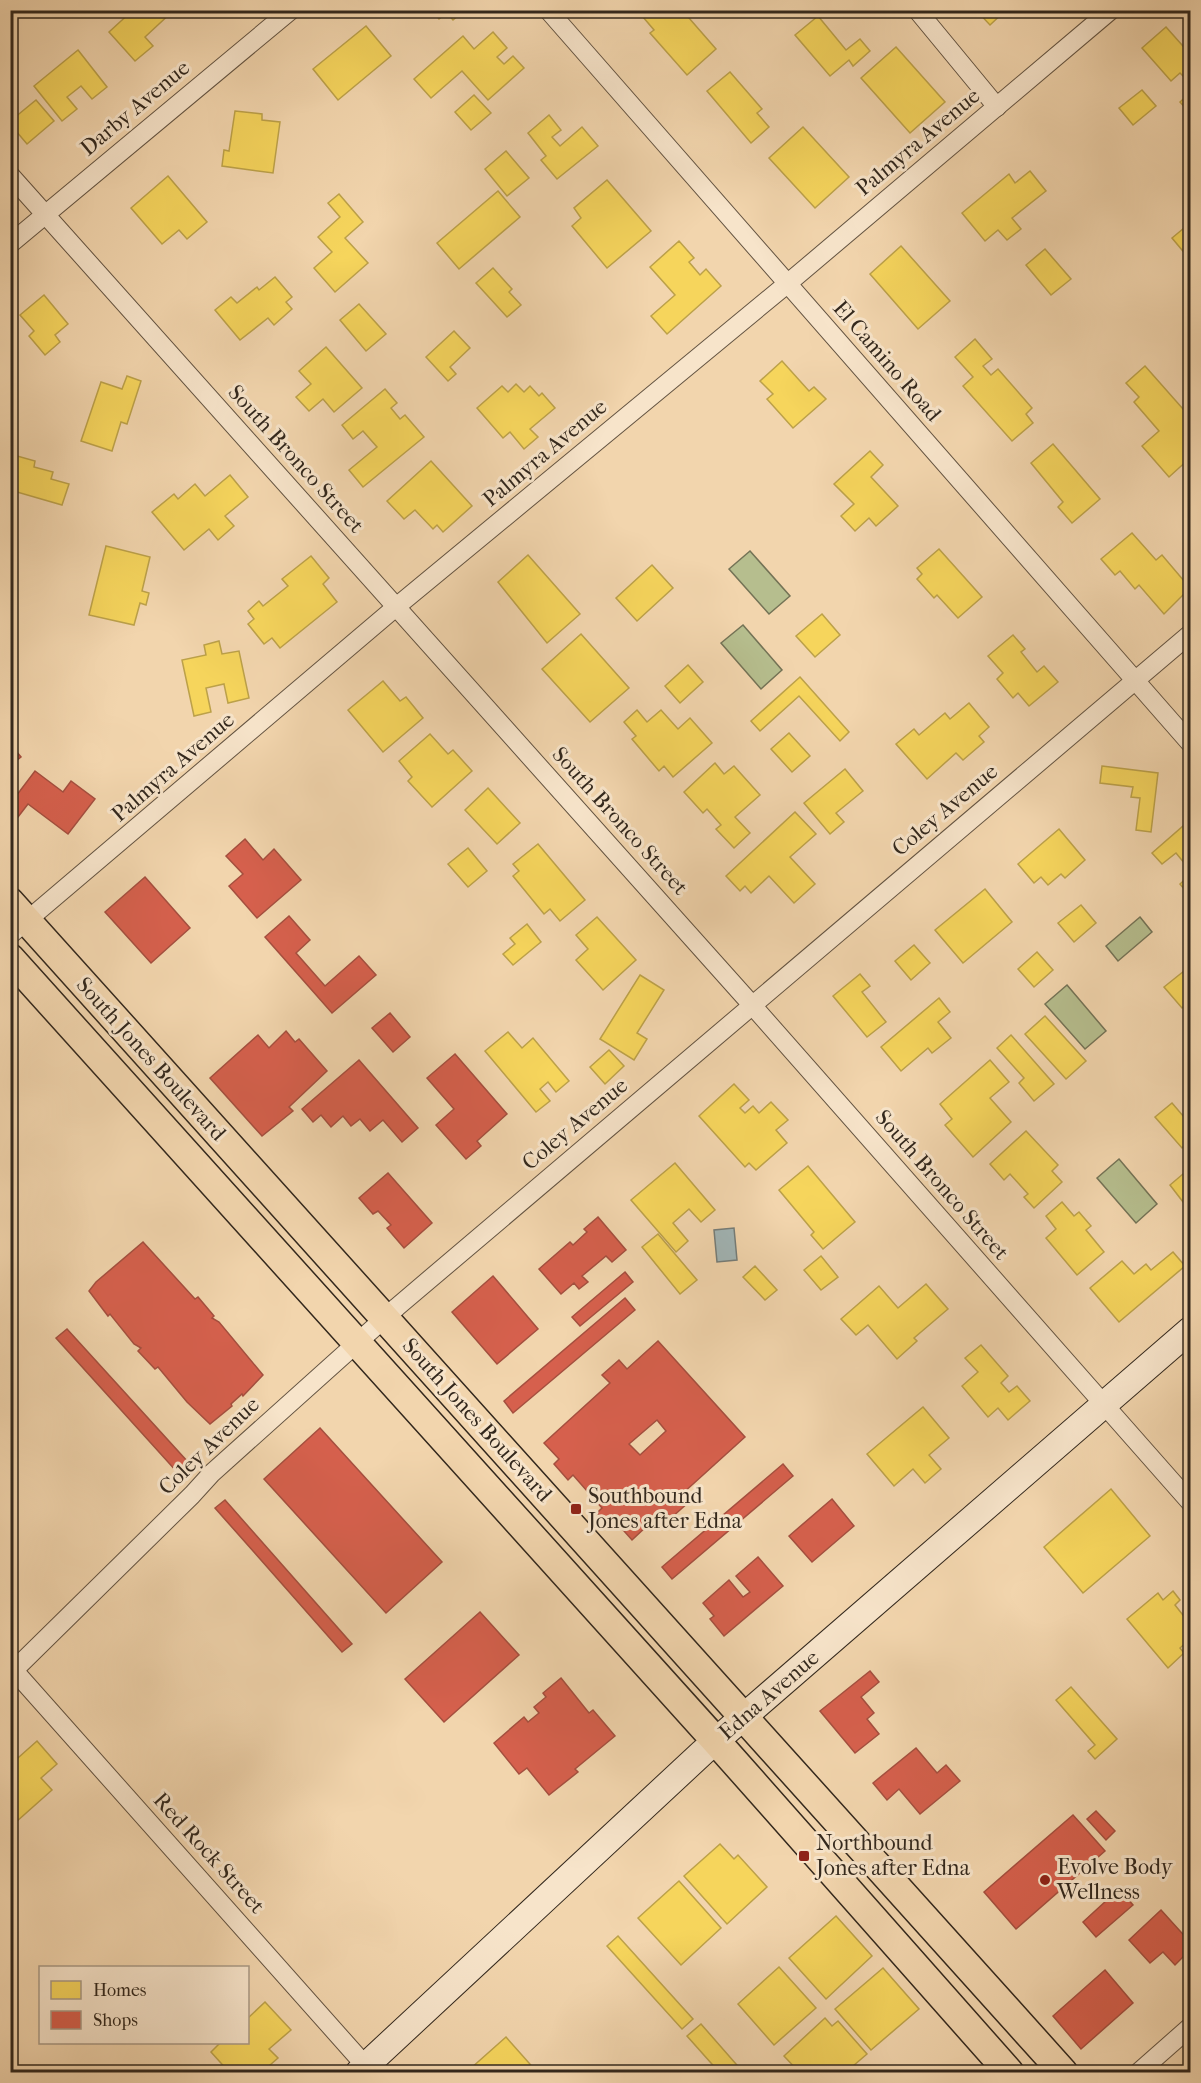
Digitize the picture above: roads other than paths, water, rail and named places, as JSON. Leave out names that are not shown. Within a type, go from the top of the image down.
[{"type":"main road","name":"South Jones Boulevard","points":[[17,920],[384,1318],[1063,2073]]},
{"type":"main road","name":"South Jones Boulevard","points":[[10,958],[716,1741],[1009,2073]]},
{"type":"street","name":"Darby Avenue","points":[[10,244],[291,10]]},
{"type":"street","name":"El Camino Road","points":[[548,10],[1191,743]]},
{"type":"street","points":[[917,10],[997,107]]},
{"type":"street","name":"Palmyra Avenue","points":[[17,920],[787,284],[1111,10]]},
{"type":"street","name":"South Bronco Street","points":[[10,175],[752,1005],[1191,1502]]},
{"type":"street","name":"Coley Avenue","points":[[12,1670],[212,1473],[384,1318],[1191,634]]},
{"type":"street","name":"Edna Avenue","points":[[365,2070],[716,1741],[1191,1330]]},
{"type":"street","name":"Red Rock Street","points":[[12,1670],[365,2070]]},
{"type":"street","points":[[1139,2073],[1191,2027]]},
{"type":"place","name":"Southbound Jones after Edna","points":[[576,1509]]},
{"type":"place","name":"Northbound Jones after Edna","points":[[804,1856]]},
{"type":"place","name":"Evolve Body Wellness","points":[[1045,1880]]}]
